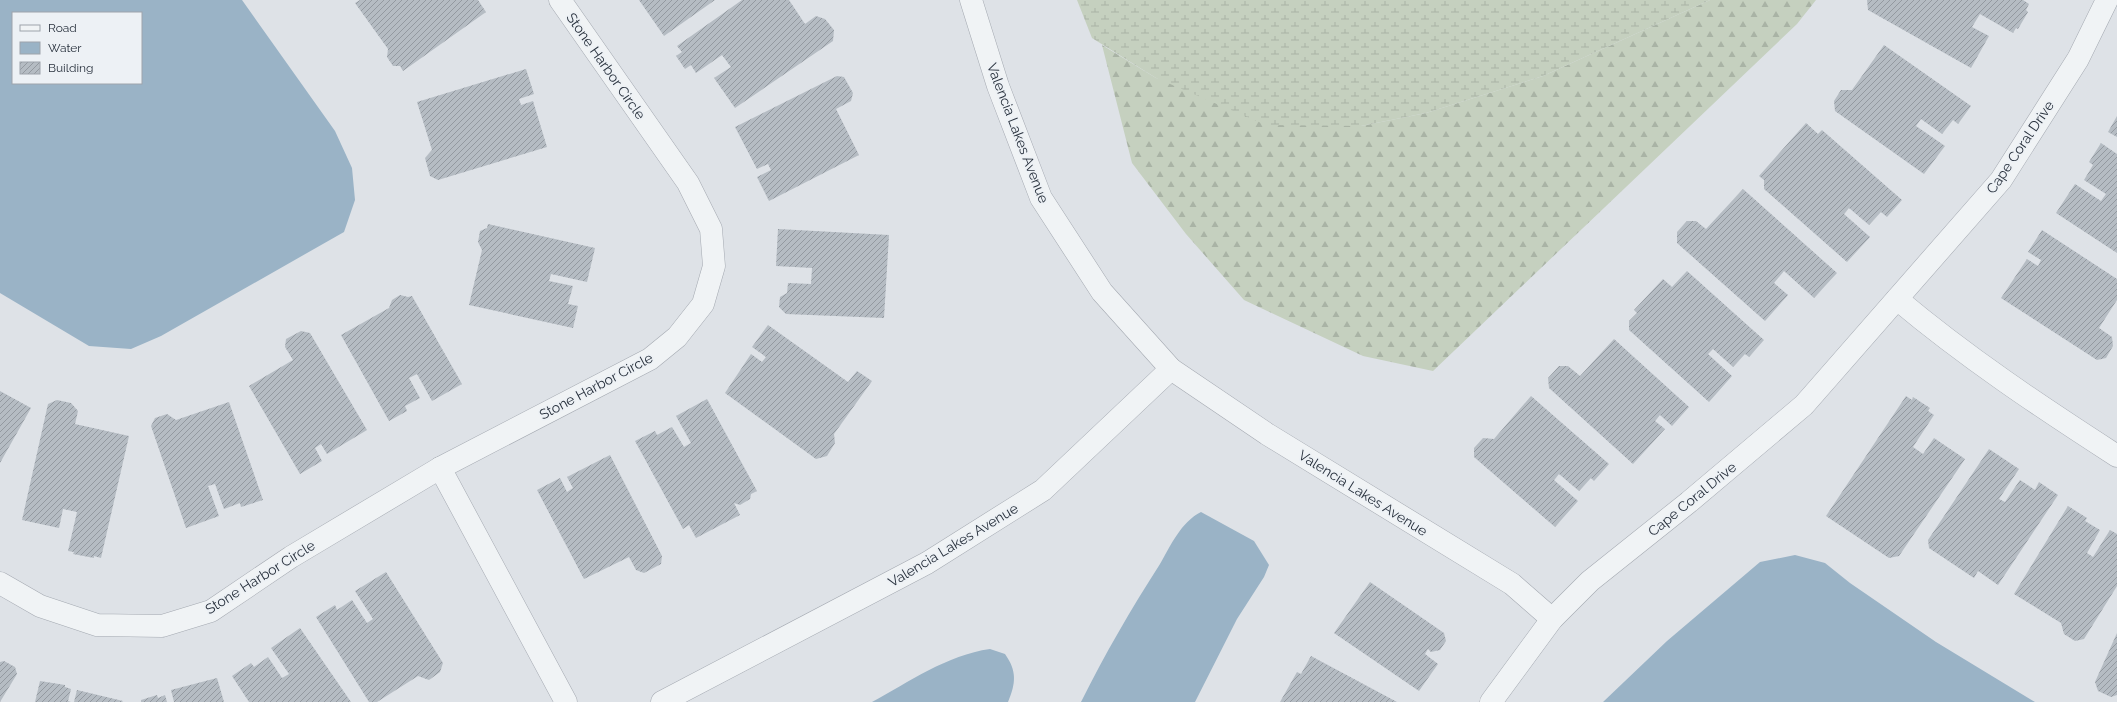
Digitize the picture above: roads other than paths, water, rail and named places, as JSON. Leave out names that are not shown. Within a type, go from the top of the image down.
[{"type":"street","name":"Stone Harbor Circle","points":[[0,583],[40,606],[97,625],[162,626],[211,611],[291,557],[440,468],[650,360],[677,337],[702,304],[714,266],[711,229],[688,183],[560,0]]},
{"type":"street","name":"Valencia Lakes Avenue","points":[[971,0],[998,86],[1041,198],[1102,292],[1171,369],[1266,434],[1512,584],[1552,619]]},
{"type":"street","name":"Cape Coral Drive","points":[[1491,702],[1552,619],[1590,581],[1690,502],[1804,405],[2001,180],[2078,58],[2107,0]]},
{"type":"street","points":[[1897,299],[1937,332],[2068,424],[2117,456]]},
{"type":"street","name":"Valencia Lakes Avenue","points":[[662,702],[927,563],[1043,490],[1171,369]]},
{"type":"street","points":[[440,468],[566,702]]},
{"type":"water","points":[[0,0],[242,0],[335,131],[352,168],[355,200],[344,232],[161,336],[131,349],[89,346],[0,293]]},
{"type":"water","points":[[1201,512],[1254,541],[1269,565],[1264,577],[1237,619],[1195,702],[1081,702],[1119,632],[1173,542],[1182,528],[1194,516]]},
{"type":"water","points":[[1795,555],[1825,563],[1850,583],[1936,642],[2035,702],[1603,702],[1667,641],[1760,562]]},
{"type":"water","points":[[990,649],[1005,654],[1012,666],[1014,683],[1008,702],[872,702],[944,663],[974,652]]}]
